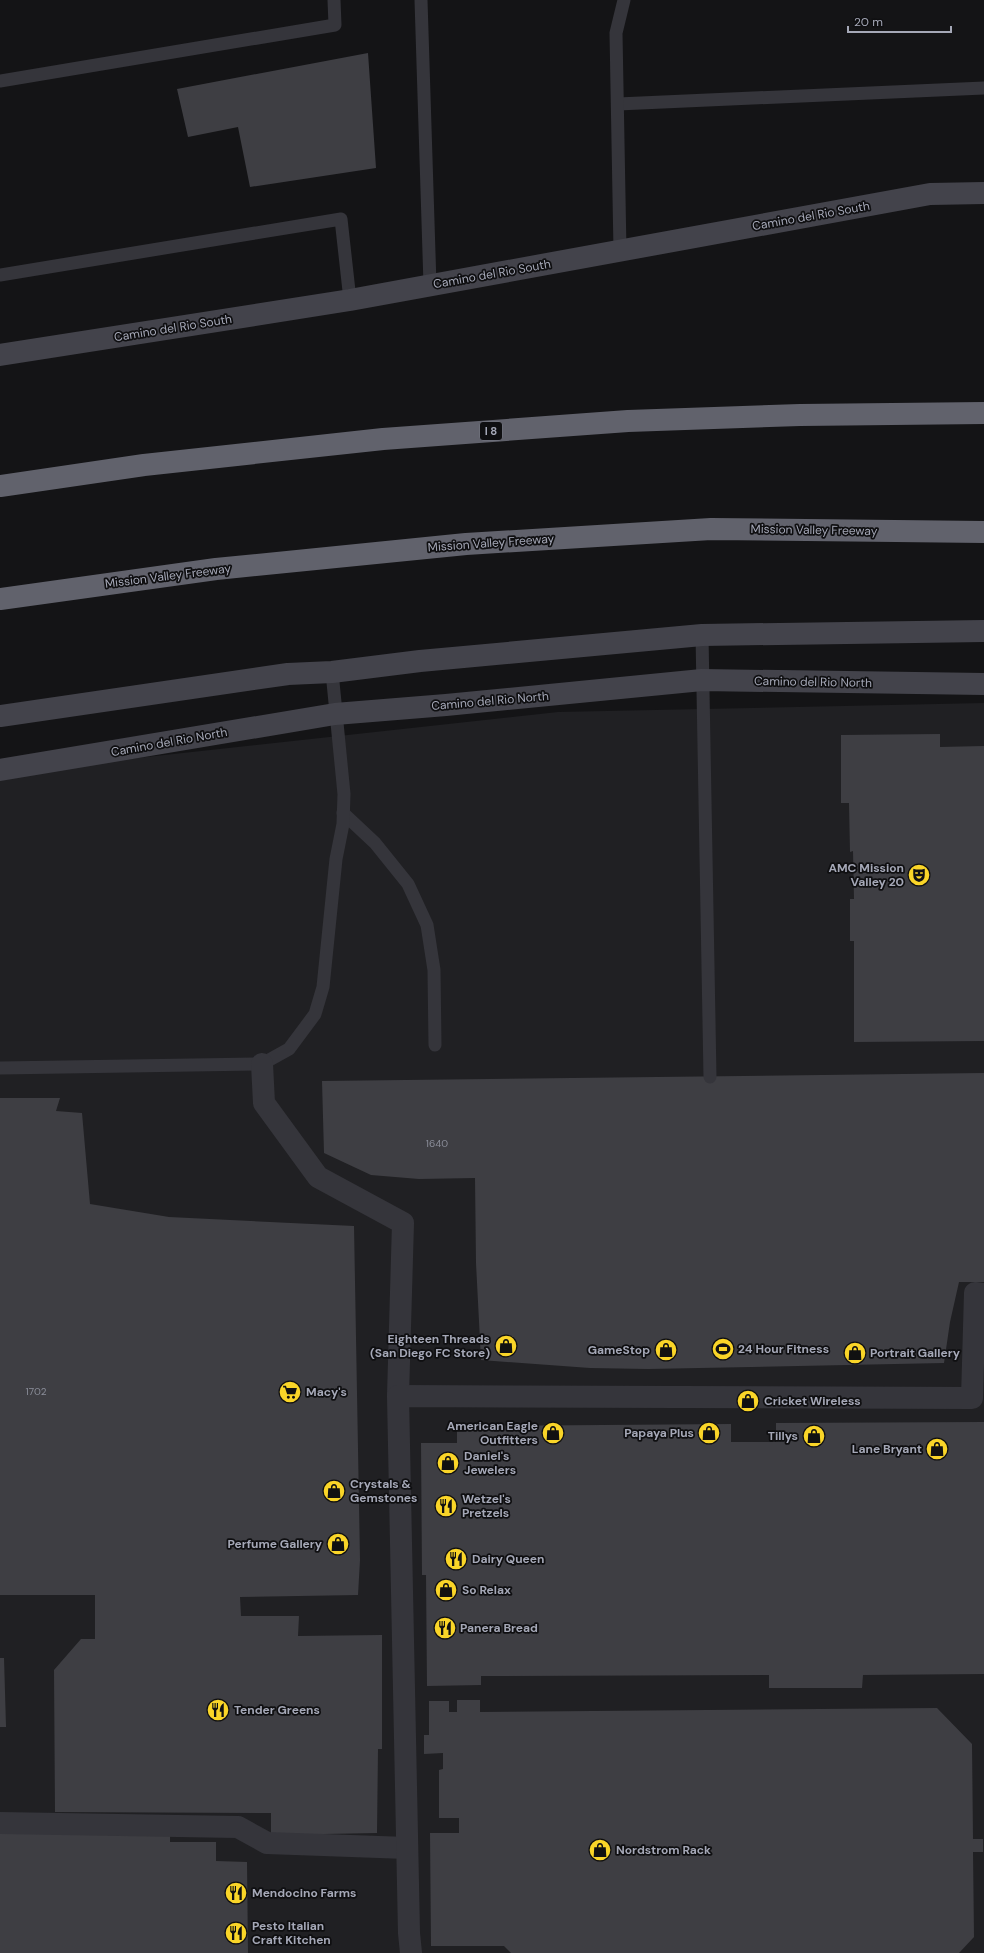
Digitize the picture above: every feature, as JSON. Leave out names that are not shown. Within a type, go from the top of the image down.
[{"type":"highway","name":"I 8","points":[[0,486],[144,465],[383,439],[628,421],[807,415],[984,413]]},
{"type":"highway","name":"Mission Valley Freeway","points":[[0,599],[216,569],[466,544],[710,529],[984,532]]},
{"type":"street","name":"Camino del Rio South","points":[[0,355],[350,300],[930,194],[984,193]]},
{"type":"street","points":[[0,716],[288,674],[332,672],[420,661],[702,634],[984,631]]},
{"type":"street","name":"Camino del Rio North","points":[[0,770],[335,714],[446,705],[702,680],[984,684]]},
{"type":"street","points":[[262,1064],[264,1104],[318,1177],[403,1222],[398,1396],[407,1848],[411,1953]]},
{"type":"street","points":[[398,1396],[978,1400],[975,1293],[984,1294]]},
{"type":"street","points":[[0,1823],[238,1827],[267,1843],[407,1848]]},
{"type":"lane","points":[[0,81],[335,25],[334,0]]},
{"type":"lane","points":[[421,0],[430,285]]},
{"type":"lane","points":[[620,251],[616,32],[624,0]]},
{"type":"lane","points":[[618,104],[984,88]]},
{"type":"lane","points":[[0,275],[341,219],[350,300]]},
{"type":"lane","points":[[702,634],[710,1077]]},
{"type":"lane","points":[[0,1068],[262,1064],[288,1049],[315,1014],[323,988],[336,859],[344,813],[344,794],[332,672]]},
{"type":"lane","points":[[344,813],[375,843],[408,884],[427,925],[434,970],[435,1045]]},
{"type":"shaded area","points":[[984,703],[984,1953],[0,1953],[0,773],[558,712]]},
{"type":"building","points":[[368,53],[376,168],[250,187],[238,127],[188,137],[177,89]]},
{"type":"building","name":"AMC Mission Valley 20","points":[[940,734],[940,747],[984,746],[984,1041],[854,1042],[854,941],[850,941],[850,899],[854,899],[853,851],[850,852],[849,803],[841,803],[841,735]]},
{"type":"building","points":[[984,1073],[984,1282],[959,1282],[950,1322],[944,1363],[648,1369],[590,1368],[481,1360],[476,1263],[475,1178],[419,1179],[371,1175],[324,1153],[322,1081]]},
{"type":"building","points":[[0,1098],[60,1098],[56,1111],[82,1113],[90,1204],[169,1217],[354,1226],[360,1560],[358,1595],[240,1597],[241,1616],[299,1616],[298,1636],[382,1635],[382,1749],[378,1749],[377,1833],[271,1835],[271,1813],[55,1812],[54,1670],[81,1639],[95,1639],[95,1595],[0,1595]]},
{"type":"building","points":[[984,1422],[984,1674],[863,1675],[862,1688],[769,1688],[769,1675],[481,1676],[481,1685],[427,1686],[426,1575],[422,1575],[421,1443],[457,1443],[457,1426],[731,1424],[731,1442],[776,1442],[776,1423]]},
{"type":"building","points":[[0,1658],[4,1658],[6,1727],[0,1727]]},
{"type":"building","points":[[457,1700],[480,1700],[480,1712],[937,1708],[972,1744],[973,1839],[983,1839],[983,1852],[973,1852],[974,1937],[959,1953],[511,1953],[504,1946],[431,1946],[430,1833],[459,1833],[459,1818],[439,1818],[439,1770],[443,1769],[443,1753],[424,1754],[424,1735],[429,1735],[429,1701],[449,1701],[449,1712],[457,1712]]},
{"type":"building","points":[[170,1829],[170,1842],[216,1842],[216,1861],[247,1862],[248,1953],[0,1953],[0,1830]]},
{"type":"place","name":"AMC Mission Valley 20","points":[[919,875]]},
{"type":"place","name":"Eighteen Threads (San Diego FC Store)","points":[[506,1346]]},
{"type":"place","name":"24 Hour Fitness","points":[[723,1349]]},
{"type":"place","name":"GameStop","points":[[666,1350]]},
{"type":"place","name":"Portrait Gallery","points":[[855,1353]]},
{"type":"place","name":"Macy's","points":[[290,1392]]},
{"type":"place","name":"Cricket Wireless","points":[[748,1401]]},
{"type":"place","name":"American Eagle Outfitters","points":[[553,1433]]},
{"type":"place","name":"Papaya Plus","points":[[709,1433]]},
{"type":"place","name":"Tillys","points":[[814,1436]]},
{"type":"place","name":"Lane Bryant","points":[[937,1449]]},
{"type":"place","name":"Daniel's Jewelers","points":[[448,1463]]},
{"type":"place","name":"Crystals & Gemstones","points":[[334,1491]]},
{"type":"place","name":"Wetzel's Pretzels","points":[[446,1506]]},
{"type":"place","name":"Perfume Gallery","points":[[338,1544]]},
{"type":"place","name":"Dairy Queen","points":[[456,1559]]},
{"type":"place","name":"So Relax","points":[[446,1590]]},
{"type":"place","name":"Panera Bread","points":[[445,1628]]},
{"type":"place","name":"Tender Greens","points":[[218,1710]]},
{"type":"place","name":"Nordstrom Rack","points":[[600,1850]]},
{"type":"place","name":"Mendocino Farms","points":[[236,1893]]},
{"type":"place","name":"Pesto Italian Craft Kitchen","points":[[236,1933]]}]
